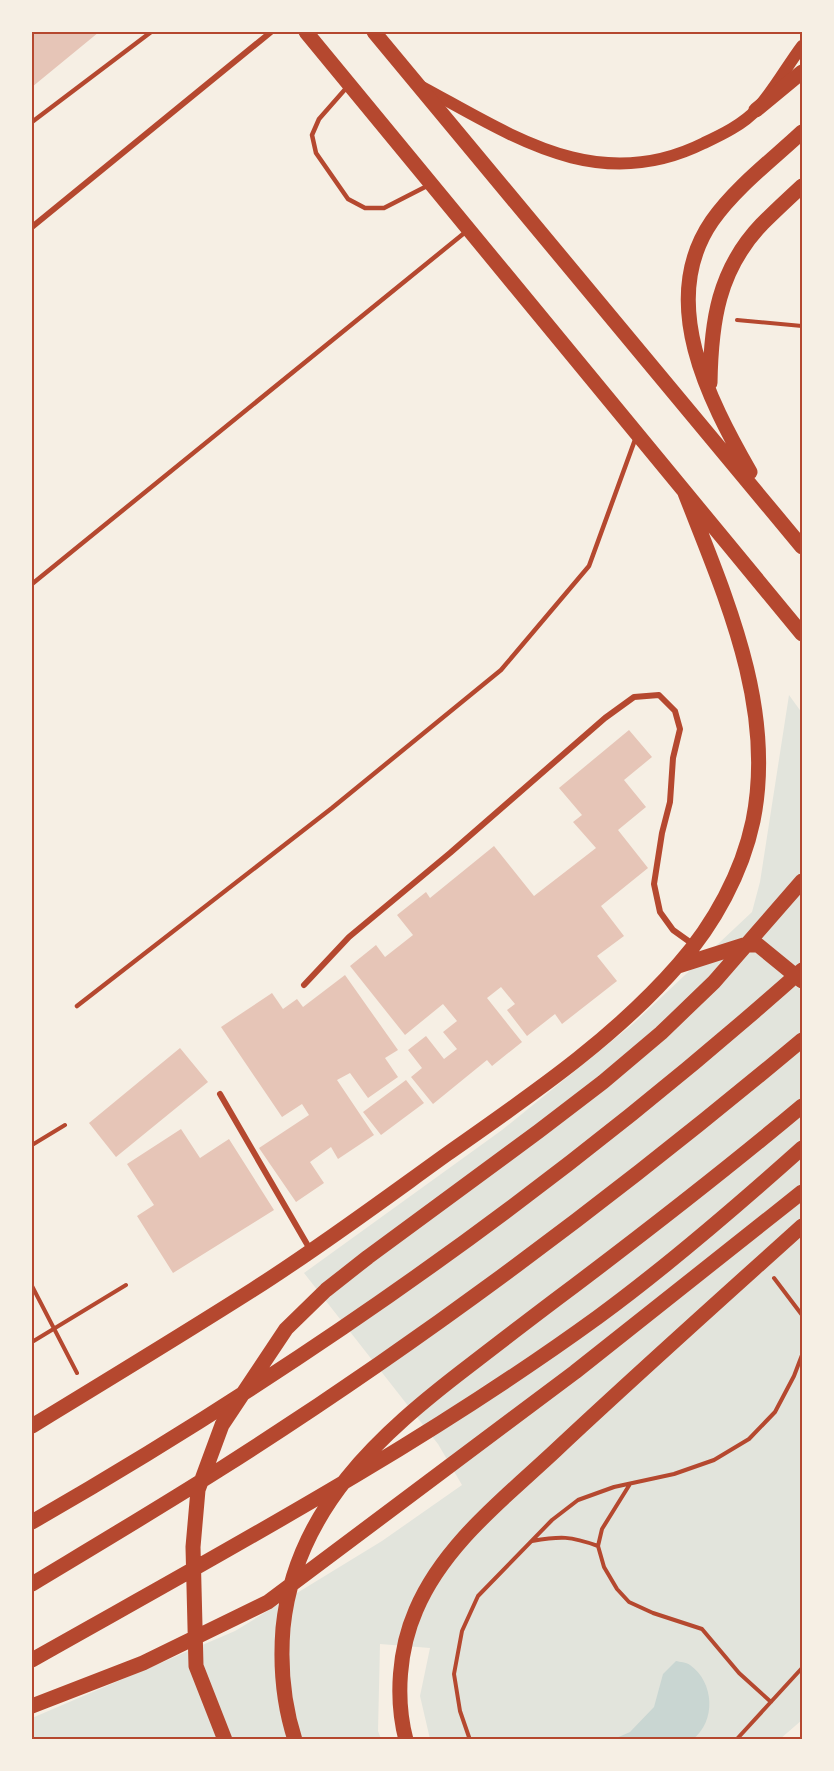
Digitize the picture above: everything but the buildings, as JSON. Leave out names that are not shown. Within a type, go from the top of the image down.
[{"type":"main road","points":[[306,32],[470,228],[802,634]]},
{"type":"main road","points":[[375,32],[802,547]]},
{"type":"main road","points":[[756,110],[802,46]]},
{"type":"main road","points":[[421,86],[543,150],[580,160],[620,164],[659,159],[693,149],[723,134],[802,72]]},
{"type":"main road","points":[[773,510],[737,449],[710,393],[696,354],[689,320],[688,290],[696,256],[711,223],[733,195],[802,132]]},
{"type":"main road","points":[[710,393],[714,318],[722,290],[736,258],[760,226],[802,186]]},
{"type":"main road","points":[[32,1426],[311,1251],[540,1089],[633,1011],[678,966],[695,945],[720,908],[737,872],[753,821],[759,771],[756,723],[747,668],[736,629],[685,493]]},
{"type":"main road","points":[[225,1740],[196,1666],[193,1547],[198,1490],[222,1425],[286,1329],[343,1277],[603,1082],[661,1033],[714,982],[802,880]]},
{"type":"main road","points":[[678,966],[744,945],[758,945],[802,981]]},
{"type":"main road","points":[[32,1522],[188,1429],[345,1327],[437,1263],[643,1107],[802,970]]},
{"type":"main road","points":[[32,1584],[224,1467],[384,1360],[626,1182],[802,1040]]},
{"type":"main road","points":[[295,1740],[282,1686],[285,1607],[295,1570],[308,1538],[328,1504],[357,1464],[396,1424],[437,1390],[666,1217],[802,1106]]},
{"type":"main road","points":[[32,1660],[333,1490],[482,1396],[597,1318],[700,1239],[802,1148]]},
{"type":"main road","points":[[32,1706],[143,1663],[268,1602],[453,1466],[802,1192]]},
{"type":"main road","points":[[406,1740],[401,1705],[401,1676],[405,1643],[416,1609],[433,1579],[456,1547],[479,1522],[593,1415],[802,1226]]},
{"type":"street","points":[[32,227],[271,32]]},
{"type":"street","points":[[304,985],[349,937],[450,853],[605,718],[634,697],[659,695],[675,711],[680,729],[673,758],[670,802],[662,833],[654,884],[660,912],[673,930],[695,945]]},
{"type":"street","points":[[220,1094],[311,1251]]},
{"type":"lane","points":[[32,122],[151,32]]},
{"type":"lane","points":[[350,84],[319,119],[312,135],[316,153],[348,199],[365,208],[384,207],[432,183]]},
{"type":"lane","points":[[32,584],[470,228]]},
{"type":"lane","points":[[77,1006],[332,808],[501,670],[589,566],[637,435]]},
{"type":"path","points":[[714,318],[802,326]]},
{"type":"path","points":[[32,1145],[65,1125]]},
{"type":"path","points":[[32,1342],[126,1285]]},
{"type":"path","points":[[32,1286],[87,1392]]},
{"type":"path","points":[[470,1740],[460,1711],[454,1674],[462,1631],[478,1596],[552,1520],[578,1500],[630,1484],[675,1474],[714,1460],[749,1439],[775,1412],[802,1355]]},
{"type":"path","points":[[630,1484],[602,1529],[598,1546],[604,1567],[617,1589],[629,1602],[652,1613],[702,1629],[739,1673],[771,1702]]},
{"type":"path","points":[[530,1542],[555,1537],[573,1537],[598,1546]]},
{"type":"path","points":[[736,1740],[802,1668]]},
{"type":"shaded area","points":[[789,695],[802,713],[802,1720],[780,1739],[430,1739],[420,1696],[430,1648],[380,1644],[378,1731],[381,1739],[32,1739],[32,1718],[235,1631],[382,1541],[462,1485],[438,1444],[304,1273],[502,1130],[634,1023],[752,912],[760,882]]},
{"type":"shaded area","points":[[676,1661],[688,1664],[698,1672],[708,1691],[709,1712],[700,1732],[692,1740],[614,1739],[630,1732],[654,1707],[663,1674]]}]
